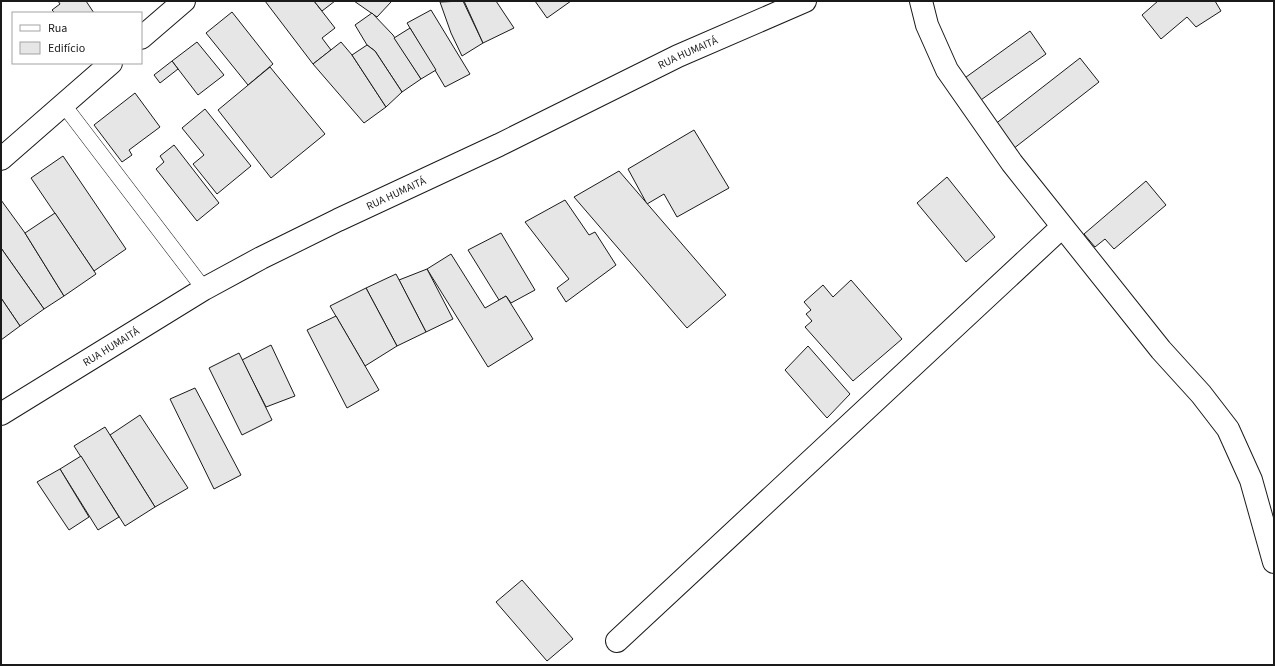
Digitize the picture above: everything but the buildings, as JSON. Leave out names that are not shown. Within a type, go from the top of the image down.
[{"type":"street","points":[[142,37],[184,1]]},
{"type":"street","name":"RUA HUMAITÁ","points":[[1,414],[204,289],[338,220],[499,145],[678,56],[805,1]]},
{"type":"street","points":[[921,1],[927,25],[947,70],[1012,163],[1161,350],[1202,394],[1228,429],[1251,480],[1274,562]]},
{"type":"street","points":[[1,159],[110,64]]},
{"type":"street","points":[[617,641],[1062,227]]},
{"type":"lane","points":[[63,104],[204,289]]}]
